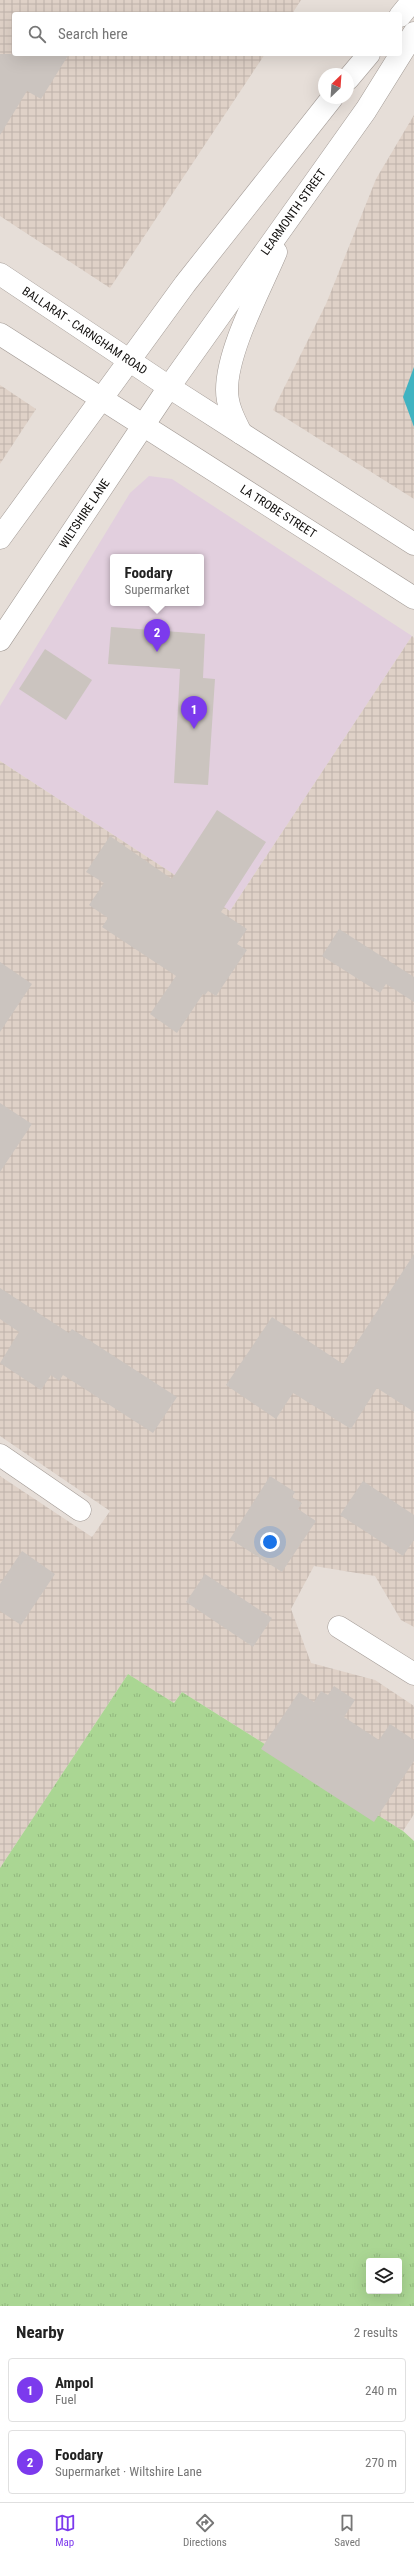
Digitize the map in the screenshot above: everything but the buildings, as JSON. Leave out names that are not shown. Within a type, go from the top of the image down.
[{"type":"main road","points":[[402,14],[413,0]]},
{"type":"main road","name":"LEARMONTH STREET","points":[[402,53],[414,33]]},
{"type":"main road","points":[[354,72],[367,56]]},
{"type":"main road","name":"LEARMONTH STREET","points":[[168,387],[370,105],[400,56]]},
{"type":"main road","points":[[0,538],[128,360],[185,284],[327,104]]},
{"type":"main road","points":[[241,433],[230,407],[228,377],[238,342],[291,217]]},
{"type":"main road","name":"BALLARAT - CARNGHAM ROAD","points":[[0,274],[168,387]]},
{"type":"main road","points":[[0,334],[144,424]]},
{"type":"main road","points":[[168,387],[414,544]]},
{"type":"main road","name":"WILTSHIRE LANE","points":[[0,640],[168,387]]},
{"type":"main road","name":"LA TROBE STREET","points":[[144,424],[414,598]]},
{"type":"main road","points":[[383,524],[414,556]]},
{"type":"main road","points":[[0,1455],[80,1510]]},
{"type":"main road","points":[[339,1627],[414,1674]]},
{"type":"shaded area","points":[[0,0],[301,0],[293,12],[12,12],[12,56],[264,56],[110,288],[0,216]]},
{"type":"shaded area","points":[[414,115],[414,499],[273,410],[326,304],[376,179]]},
{"type":"shaded area","points":[[0,385],[36,409],[0,464]]},
{"type":"shaded area","points":[[149,476],[172,479],[412,636],[230,911],[0,761],[0,706],[130,493]]},
{"type":"shaded area","points":[[412,636],[414,638],[414,1627],[401,1620],[375,1576],[314,1566],[291,1609],[311,1663],[375,1680],[414,1706],[414,1814],[403,1831],[182,1692],[174,1703],[128,1674],[0,1868],[0,1476],[92,1537],[110,1511],[0,1436],[0,761],[230,911]]},
{"type":"green space","points":[[128,1674],[174,1703],[182,1692],[403,1831],[414,1841],[414,2306],[0,2306],[0,1868]]},
{"type":"water","points":[[414,367],[414,427],[403,397]]},
{"type":"place","name":"Foodary","points":[[157,652]]},
{"type":"place","name":"Ampol","points":[[194,729]]}]
